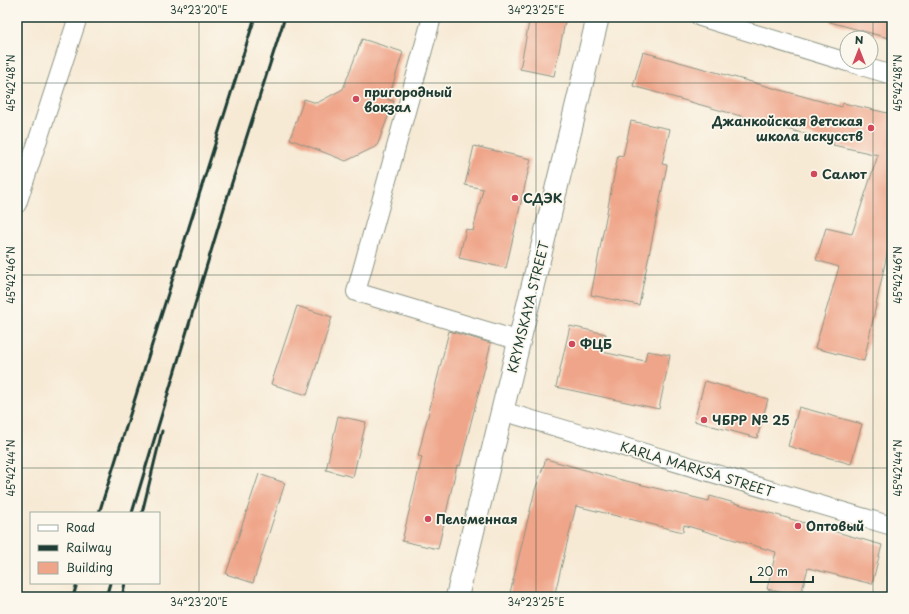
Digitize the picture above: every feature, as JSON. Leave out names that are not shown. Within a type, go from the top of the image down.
[{"type":"main road","name":"KRYMSKAYA STREET","points":[[457,597],[598,17]]},
{"type":"street","points":[[17,204],[78,17]]},
{"type":"street","points":[[432,17],[356,292],[520,340]]},
{"type":"street","points":[[700,17],[839,59]]},
{"type":"street","points":[[875,70],[892,75]]},
{"type":"street","name":"KARLA MARKSA STREET","points":[[502,411],[892,526]]},
{"type":"building","points":[[530,17],[566,17],[554,76],[520,69]]},
{"type":"building","points":[[831,17],[892,17],[892,39],[879,35],[879,30],[859,30],[830,22]]},
{"type":"building","name":"пригородный вокзал","points":[[362,39],[403,52],[388,100],[394,101],[377,146],[346,161],[290,139],[304,99],[317,103],[343,89]]},
{"type":"building","points":[[643,52],[842,107],[843,103],[892,114],[892,231],[864,361],[815,348],[839,267],[816,260],[826,228],[852,234],[878,155],[833,145],[834,142],[633,86]]},
{"type":"building","points":[[631,121],[670,129],[662,164],[667,165],[639,305],[591,295],[618,155],[623,156]]},
{"type":"building","points":[[474,146],[531,159],[506,268],[459,258],[466,229],[473,231],[483,189],[465,185]]},
{"type":"building","points":[[297,306],[332,317],[307,395],[271,384]]},
{"type":"building","points":[[570,326],[606,334],[602,352],[645,361],[647,351],[670,355],[659,409],[556,387]]},
{"type":"building","points":[[449,331],[491,343],[460,466],[457,465],[438,549],[402,541],[422,457],[418,456]]},
{"type":"building","points":[[705,381],[768,399],[757,438],[694,421]]},
{"type":"building","points":[[799,407],[862,424],[851,464],[788,446]]},
{"type":"building","points":[[338,416],[366,422],[353,477],[326,470]]},
{"type":"building","points":[[546,459],[614,478],[709,501],[710,496],[882,545],[872,584],[808,568],[800,597],[767,589],[776,552],[684,525],[683,532],[576,506],[554,597],[509,597],[535,490]]},
{"type":"building","points":[[259,474],[285,483],[253,583],[226,574]]},
{"type":"railway","points":[[99,512],[255,17]]},
{"type":"railway","points":[[132,512],[228,195],[285,17]]},
{"type":"railway","points":[[142,512],[162,431]]},
{"type":"railway","points":[[73,597],[77,584]]},
{"type":"railway","points":[[106,597],[110,584]]},
{"type":"railway","points":[[122,597],[125,584]]},
{"type":"place","name":"пригородный вокзал","points":[[356,99]]},
{"type":"place","name":"Джанкойская детская школа искусств","points":[[871,128]]},
{"type":"place","name":"Салют","points":[[814,174]]},
{"type":"place","name":"СДЭК","points":[[515,198]]},
{"type":"place","name":"ФЦБ","points":[[572,344]]},
{"type":"place","name":"ЧБРР № 25","points":[[704,420]]},
{"type":"place","name":"Пельменная","points":[[428,519]]},
{"type":"place","name":"Оптовый","points":[[798,526]]}]
